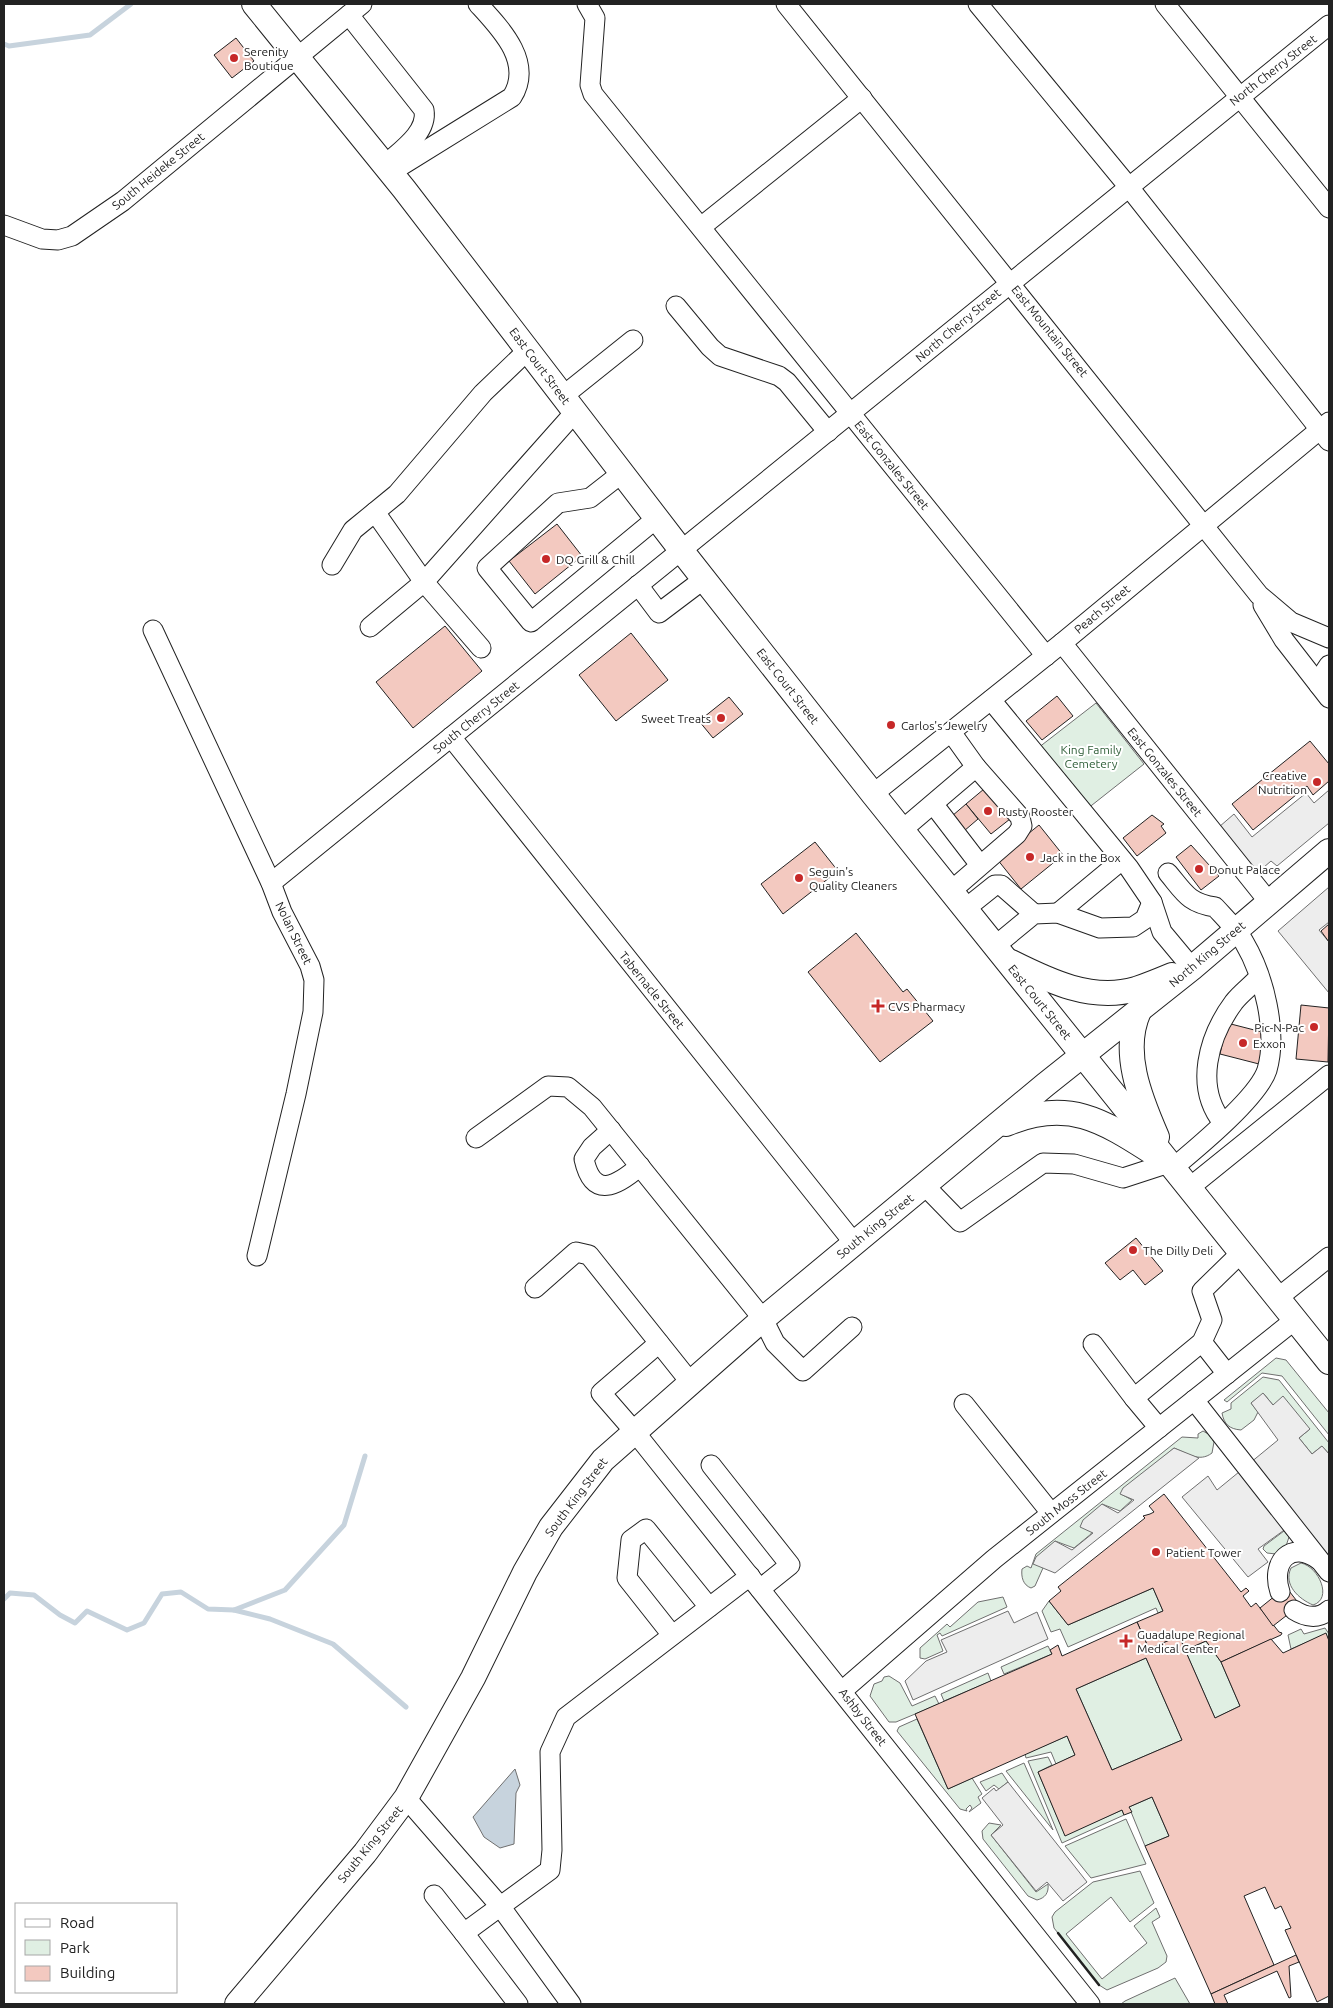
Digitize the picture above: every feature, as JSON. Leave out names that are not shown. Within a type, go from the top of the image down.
[{"type":"main road","name":"East Court Street","points":[[254,4],[388,168],[681,550],[873,794],[1171,1166],[1279,1297],[1329,1362]]},
{"type":"main road","name":"North King Street","points":[[1082,1055],[1192,968],[1329,851]]},
{"type":"main road","points":[[1000,952],[1054,982],[1096,992],[1135,989],[1192,968]]},
{"type":"main road","points":[[1140,1009],[1133,1023],[1130,1038],[1134,1069],[1142,1099],[1171,1166]]},
{"type":"main road","name":"South King Street","points":[[237,2004],[365,1853],[406,1798],[473,1678],[525,1572],[551,1527],[603,1460],[763,1319],[1082,1055]]},
{"type":"main road","points":[[991,1130],[1039,1114],[1068,1112],[1086,1117],[1140,1145],[1171,1166]]},
{"type":"street","points":[[388,168],[512,97],[517,89],[518,74],[513,47],[508,37],[478,4]]},
{"type":"street","name":"East Gonzales Street","points":[[587,4],[596,18],[590,85],[593,94],[1046,656]]},
{"type":"street","name":"East Mountain Street","points":[[786,4],[1010,281],[1259,595],[1291,622],[1329,638]]},
{"type":"street","points":[[978,4],[1326,431]]},
{"type":"street","points":[[1165,4],[1329,208]]},
{"type":"street","name":"South Heideke Street","points":[[4,225],[42,239],[58,240],[72,236],[124,201],[356,9]]},
{"type":"street","points":[[356,9],[424,110],[425,119],[416,136],[388,168]]},
{"type":"street","name":"North Cherry Street","points":[[681,550],[852,414],[1010,281],[1329,25]]},
{"type":"street","points":[[700,227],[862,98]]},
{"type":"street","points":[[676,306],[710,347],[720,356],[764,370],[787,382],[828,432]]},
{"type":"street","points":[[370,627],[424,582],[569,404],[633,340]]},
{"type":"street","points":[[332,564],[353,530],[397,494],[483,393],[528,350]]},
{"type":"street","name":"Peach Street","points":[[873,794],[1062,643],[1204,524],[1326,431]]},
{"type":"street","points":[[622,473],[590,498],[558,503],[487,568],[531,622],[657,518]]},
{"type":"street","points":[[375,512],[424,582],[481,648]]},
{"type":"street","name":"South Cherry Street","points":[[271,883],[681,550]]},
{"type":"street","points":[[638,585],[660,614],[704,579]]},
{"type":"street","points":[[1259,595],[1284,640],[1324,691]]},
{"type":"street","name":"Nolan Street","points":[[153,630],[271,883],[282,912],[310,966],[314,980],[313,1012],[300,1076],[257,1256]]},
{"type":"street","name":"East Gonzales Street","points":[[1062,643],[1269,902]]},
{"type":"street","points":[[1324,691],[1321,677],[1329,665]]},
{"type":"street","points":[[991,700],[1122,860],[1152,902],[1162,932],[1192,968]]},
{"type":"street","points":[[951,732],[976,767],[1020,817],[1022,826],[1017,834],[980,865],[958,900]]},
{"type":"street","name":"Tabernacle Street","points":[[451,737],[854,1243]]},
{"type":"street","points":[[902,830],[934,805],[976,767]]},
{"type":"street","points":[[934,805],[980,865]]},
{"type":"street","points":[[1058,913],[1122,860]]},
{"type":"street","points":[[924,1185],[960,1222],[1043,1163],[1074,1164],[1123,1178],[1171,1166],[1244,1103],[1266,1071],[1271,1026],[1266,997],[1244,942],[1236,930],[1215,907],[1199,905],[1188,897],[1168,873]]},
{"type":"street","points":[[958,900],[995,885],[1001,885],[1034,914],[1058,913],[1100,928],[1133,927],[1145,919],[1152,902]]},
{"type":"street","points":[[1000,952],[1034,914]]},
{"type":"street","points":[[1223,1123],[1214,1111],[1206,1085],[1206,1068],[1217,1030],[1235,1002],[1259,977]]},
{"type":"street","points":[[1189,1188],[1329,1075]]},
{"type":"street","points":[[476,1138],[548,1086],[568,1087],[592,1107],[763,1319],[775,1343],[803,1371],[852,1327]]},
{"type":"street","points":[[611,1130],[592,1147],[584,1159],[587,1171],[595,1183],[609,1187],[623,1180],[640,1166]]},
{"type":"street","points":[[535,1288],[576,1252],[589,1255],[690,1383]]},
{"type":"street","points":[[1134,1398],[1202,1342],[1212,1320],[1202,1291],[1242,1252]]},
{"type":"street","points":[[1279,1297],[1329,1257]]},
{"type":"street","name":"South Moss Street","points":[[842,1691],[994,1559],[1296,1319]]},
{"type":"street","points":[[1202,1342],[1227,1374]]},
{"type":"street","name":"Ashby Street","points":[[659,1343],[601,1393],[634,1431],[842,1691],[1083,2002]]},
{"type":"street","points":[[1093,1344],[1159,1428]]},
{"type":"street","points":[[1194,1400],[1324,1566]]},
{"type":"street","points":[[964,1404],[1051,1513]]},
{"type":"street","points":[[464,1933],[550,1870],[552,1850],[550,1752],[566,1717],[709,1607],[790,1565],[711,1465]]},
{"type":"street","points":[[672,1635],[627,1578],[631,1540],[646,1529],[709,1607]]},
{"type":"street","points":[[1280,1592],[1277,1573],[1281,1560],[1290,1553],[1299,1551],[1310,1554],[1324,1566]]},
{"type":"street","points":[[1294,1610],[1312,1617],[1323,1616],[1329,1610]]},
{"type":"street","points":[[406,1798],[500,1906],[571,2004]]},
{"type":"street","points":[[434,1895],[518,2004]]},
{"type":"green space","name":"King Family Cemetery","points":[[1096,703],[1144,764],[1087,809],[1038,748]]},
{"type":"green space","points":[[1276,1358],[1286,1360],[1329,1413],[1329,1435],[1282,1376],[1262,1373],[1227,1402],[1224,1400]]},
{"type":"green space","points":[[1263,1377],[1279,1380],[1329,1443],[1329,1454],[1322,1446],[1312,1454],[1299,1438],[1310,1429],[1273,1405],[1264,1394],[1251,1403],[1258,1412],[1254,1420],[1241,1430],[1230,1427],[1226,1423],[1222,1413],[1231,1409],[1231,1403]]},
{"type":"green space","points":[[1203,1431],[1210,1435],[1214,1442],[1212,1453],[1207,1456],[1198,1457],[1174,1448],[1121,1494],[1132,1500],[1120,1511],[1102,1504],[1091,1534],[1074,1548],[1055,1541],[1035,1586],[1031,1588],[1024,1583],[1022,1569],[1027,1566],[1031,1568],[1036,1554],[1182,1437],[1198,1438],[1198,1434]]},
{"type":"green space","points":[[1284,1531],[1289,1537],[1286,1546],[1276,1554],[1267,1553],[1263,1549],[1264,1546]]},
{"type":"green space","points":[[1301,1563],[1308,1566],[1318,1576],[1323,1590],[1319,1602],[1313,1605],[1294,1591],[1289,1580],[1291,1568]]},
{"type":"green space","points":[[1153,1588],[1163,1611],[1158,1613],[1156,1608],[1068,1647],[1060,1629],[1051,1632],[1042,1611],[1049,1601],[1068,1625]]},
{"type":"green space","points":[[1003,1597],[1007,1607],[942,1636],[940,1633],[937,1635],[943,1651],[925,1659],[920,1658],[920,1648],[947,1624],[950,1627],[978,1602]]},
{"type":"green space","points":[[1325,1628],[1329,1634],[1329,1641],[1326,1634],[1291,1649],[1288,1635],[1301,1629],[1304,1634]]},
{"type":"green space","points":[[1206,1641],[1221,1662],[1240,1706],[1215,1718],[1185,1650]]},
{"type":"green space","points":[[1048,1646],[1052,1654],[1004,1674],[1001,1667]]},
{"type":"green space","points":[[1146,1658],[1182,1740],[1112,1770],[1076,1689]]},
{"type":"green space","points":[[988,1673],[991,1681],[944,1701],[941,1694]]},
{"type":"green space","points":[[889,1676],[900,1683],[912,1706],[935,1696],[939,1704],[896,1722],[889,1722],[870,1696],[874,1684]]},
{"type":"green space","points":[[917,1719],[948,1789],[972,1778],[982,1794],[978,1797],[981,1803],[969,1812],[972,1808],[970,1805],[966,1809],[967,1811],[960,1809],[897,1731],[899,1727]]},
{"type":"green space","points":[[1067,1736],[1075,1755],[1056,1764],[1051,1752],[1026,1758],[1025,1754]]},
{"type":"green space","points":[[1048,1757],[1052,1765],[1038,1772],[1065,1835],[1122,1810],[1124,1815],[1062,1843],[1028,1761]]},
{"type":"green space","points":[[1024,1763],[1053,1830],[1006,1771]]},
{"type":"green space","points":[[1002,1773],[1008,1782],[999,1789],[994,1785],[986,1791],[980,1782]]},
{"type":"green space","points":[[1152,1797],[1169,1836],[1145,1846],[1129,1807]]},
{"type":"green space","points":[[1126,1819],[1146,1864],[1091,1878],[1065,1846]]},
{"type":"green space","points":[[989,1823],[1001,1825],[991,1835],[1036,1892],[1048,1884],[1046,1895],[1042,1898],[1037,1900],[1028,1896],[983,1839],[982,1831]]},
{"type":"green space","points":[[1140,1871],[1154,1903],[1130,1922],[1111,1897],[1066,1934],[1102,1979],[1147,1943],[1134,1926],[1156,1908],[1160,1917],[1152,1922],[1167,1956],[1166,1962],[1158,1968],[1107,1990],[1099,1985],[1054,1928],[1052,1917],[1055,1912],[1093,1882]]},
{"type":"green space","points":[[1175,1978],[1190,2004],[1121,2004],[1125,2001]]},
{"type":"shaded area","points":[[1329,790],[1329,823],[1277,866],[1271,861],[1256,874],[1219,827],[1234,814],[1252,837],[1306,793],[1314,803]]},
{"type":"shaded area","points":[[1329,887],[1329,922],[1319,930],[1329,942],[1329,993],[1278,931]]},
{"type":"shaded area","points":[[1263,1393],[1273,1405],[1283,1396],[1310,1429],[1299,1438],[1312,1454],[1322,1446],[1329,1454],[1329,1575],[1287,1528],[1258,1549],[1268,1562],[1248,1577],[1182,1497],[1208,1476],[1217,1490],[1278,1440],[1251,1403]]},
{"type":"shaded area","points":[[1174,1448],[1199,1458],[1055,1573],[1033,1564],[1036,1557],[1055,1541],[1072,1550],[1093,1533],[1080,1527],[1083,1520],[1102,1504],[1118,1513],[1134,1500],[1120,1494],[1123,1488]]},
{"type":"shaded area","points":[[1008,1611],[1014,1623],[1037,1612],[1048,1639],[913,1700],[905,1681],[926,1661],[947,1652],[941,1640]]},
{"type":"shaded area","points":[[515,1769],[520,1785],[516,1793],[514,1844],[500,1848],[484,1837],[473,1817]]},
{"type":"shaded area","points":[[1008,1782],[1087,1882],[1063,1901],[1047,1882],[1036,1891],[991,1835],[1003,1825],[982,1798],[994,1788],[996,1791]]},
{"type":"building","name":"Serenity Boutique","points":[[236,38],[254,61],[232,78],[214,55]]},
{"type":"building","name":"DQ Grill & Chill","points":[[557,524],[582,556],[535,594],[509,561]]},
{"type":"building","points":[[445,626],[482,671],[413,728],[376,682]]},
{"type":"building","points":[[631,633],[668,680],[616,721],[579,675]]},
{"type":"building","points":[[1057,696],[1073,716],[1042,740],[1026,721]]},
{"type":"building","name":"Sweet Treats","points":[[729,697],[743,714],[713,738],[699,721]]},
{"type":"building","points":[[1310,741],[1329,764],[1329,781],[1313,795],[1307,786],[1253,830],[1232,804]]},
{"type":"building","name":"Rusty Rooster","points":[[984,789],[1010,819],[991,834],[966,804]]},
{"type":"building","points":[[966,804],[978,819],[964,831],[952,816]]},
{"type":"building","points":[[1152,815],[1164,824],[1161,826],[1166,833],[1137,856],[1123,838]]},
{"type":"building","name":"Jack in the Box","points":[[1039,825],[1063,855],[1021,889],[997,859]]},
{"type":"building","name":"Seguin's Quality Cleaners","points":[[815,842],[838,871],[783,914],[761,884]]},
{"type":"building","name":"Donut Palace","points":[[1191,845],[1219,876],[1201,890],[1176,857]]},
{"type":"building","points":[[1329,924],[1329,942],[1321,931]]},
{"type":"building","name":"CVS Pharmacy","points":[[856,933],[903,992],[907,989],[933,1021],[880,1062],[808,972]]},
{"type":"building","name":"Pic-N-Pac","points":[[1301,1005],[1329,1008],[1328,1062],[1296,1059]]},
{"type":"building","name":"Exxon","points":[[1227,1023],[1266,1033],[1259,1064],[1220,1054]]},
{"type":"building","name":"The Dilly Deli","points":[[1136,1238],[1163,1271],[1145,1285],[1133,1270],[1120,1280],[1105,1263]]},
{"type":"building","name":"Patient Tower","points":[[1164,1494],[1241,1592],[1246,1588],[1249,1591],[1243,1596],[1251,1607],[1256,1603],[1279,1632],[1282,1633],[1281,1635],[1221,1662],[1206,1641],[1185,1650],[1179,1636],[1149,1649],[1137,1622],[1163,1611],[1153,1588],[1068,1625],[1049,1601],[1061,1591],[1058,1587],[1145,1518],[1143,1516],[1154,1512],[1149,1506]]},
{"type":"building","points":[[1286,1587],[1300,1605],[1273,1626],[1260,1608]]},
{"type":"building","points":[[1137,1622],[1149,1649],[1179,1636],[1215,1718],[1240,1706],[1221,1662],[1271,1639],[1283,1653],[1326,1633],[1329,1641],[1329,1996],[1317,2002],[1285,1930],[1291,1928],[1281,1906],[1275,1909],[1265,1887],[1244,1896],[1274,1965],[1211,1994],[1145,1846],[1169,1836],[1152,1797],[1129,1807],[1132,1812],[1124,1815],[1122,1810],[1065,1836],[1038,1772],[1075,1755],[1067,1736],[948,1789],[915,1714],[1052,1654],[1050,1650],[1058,1645],[1062,1656]],"holes":[[[1146,1658],[1182,1740],[1112,1770],[1076,1689]]]},
{"type":"building","points":[[1296,1955],[1299,1962],[1289,1966],[1291,1997],[1289,1998],[1277,1971],[1224,1995],[1228,2004],[1215,2004],[1211,1994]]},
{"type":"waterway","points":[[4,44],[9,46],[90,35],[131,4]]},
{"type":"waterway","points":[[234,1610],[285,1590],[344,1525],[365,1456]]},
{"type":"waterway","points":[[4,1599],[10,1593],[34,1595],[60,1615],[75,1623],[87,1611],[127,1630],[144,1623],[162,1594],[181,1592],[208,1609],[234,1610],[270,1619],[333,1644],[406,1707]]},
{"type":"wall","points":[[1058,1933],[1099,1985]]},
{"type":"place","name":"Serenity Boutique","points":[[234,58]]},
{"type":"place","name":"DQ Grill & Chill","points":[[546,559]]},
{"type":"place","name":"Sweet Treats","points":[[721,718]]},
{"type":"place","name":"Carlos's Jewelry","points":[[891,725]]},
{"type":"place","name":"Creative Nutrition","points":[[1317,782]]},
{"type":"place","name":"Rusty Rooster","points":[[988,811]]},
{"type":"place","name":"Jack in the Box","points":[[1030,857]]},
{"type":"place","name":"Donut Palace","points":[[1199,869]]},
{"type":"place","name":"Seguin's Quality Cleaners","points":[[799,878]]},
{"type":"place","name":"CVS Pharmacy","points":[[878,1006]]},
{"type":"place","name":"Pic-N-Pac","points":[[1314,1027]]},
{"type":"place","name":"Exxon","points":[[1243,1043]]},
{"type":"place","name":"The Dilly Deli","points":[[1133,1250]]},
{"type":"place","name":"Patient Tower","points":[[1156,1552]]},
{"type":"place","name":"Guadalupe Regional Medical Center","points":[[1126,1641]]}]
